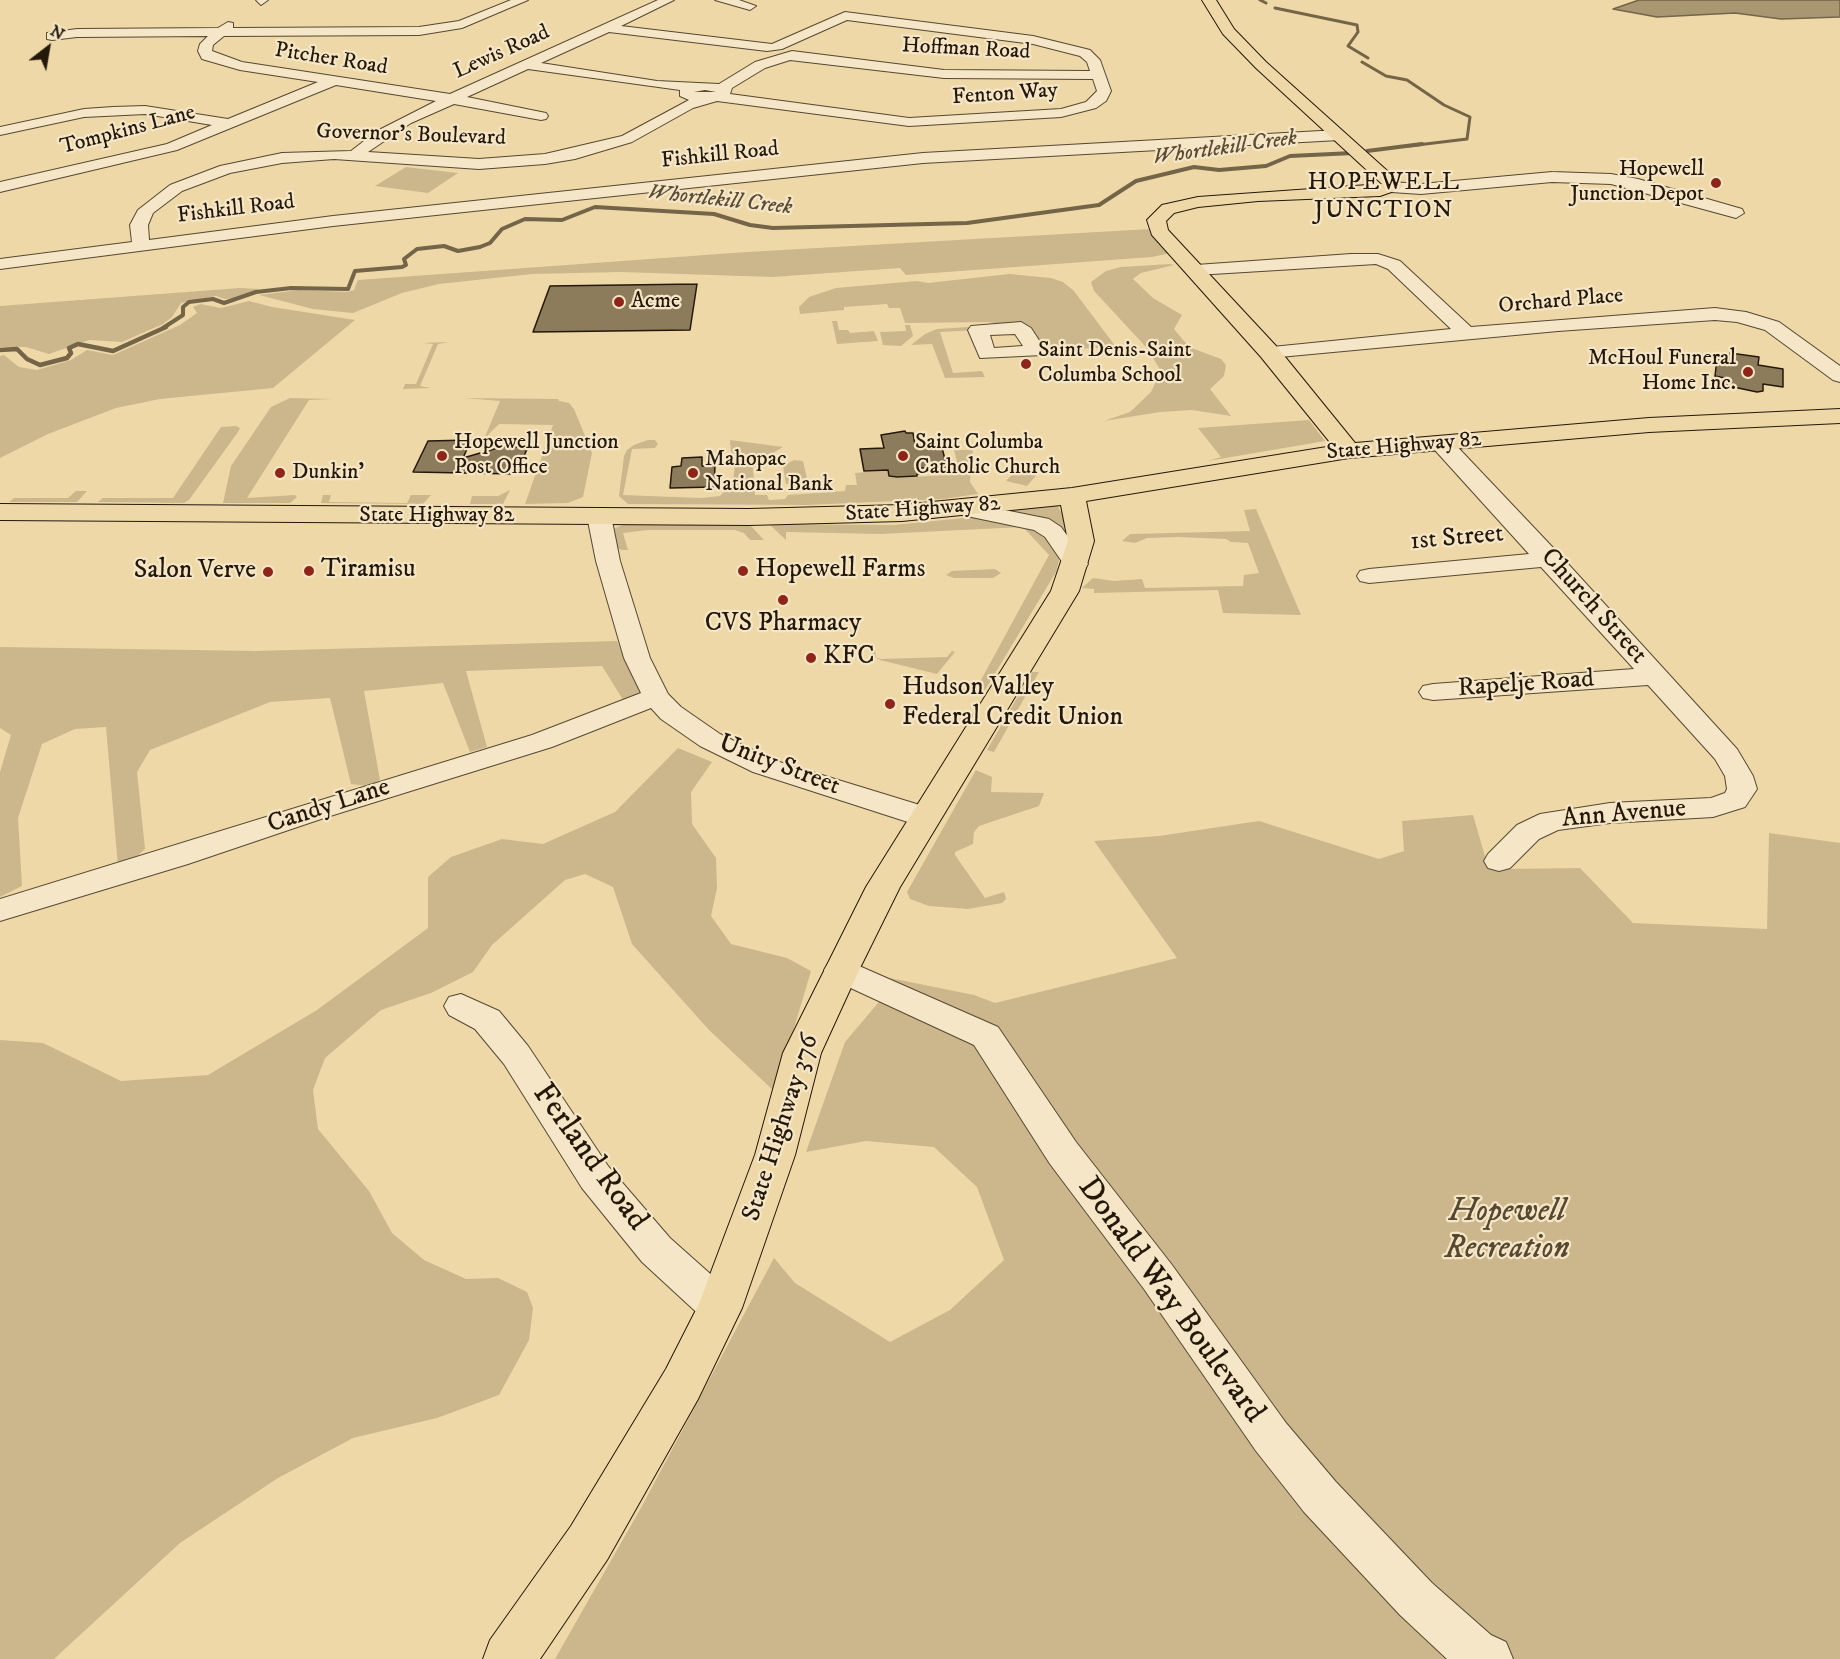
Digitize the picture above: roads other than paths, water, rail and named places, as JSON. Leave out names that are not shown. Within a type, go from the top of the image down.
[{"type":"main road","points":[[1209,0],[1228,31],[1238,41],[1392,182],[1391,187],[1380,191],[1224,198],[1168,209],[1159,215],[1156,227],[1269,352],[1349,451]]},
{"type":"main road","name":"State Highway 82","points":[[0,512],[829,517],[966,509],[1072,496],[1256,464],[1349,451],[1649,425],[1840,416]]},
{"type":"main road","name":"State Highway 376","points":[[509,1659],[588,1544],[682,1384],[720,1308],[775,1155],[802,1053],[841,969],[883,887],[1065,591],[1076,564],[1081,541],[1072,496]]},
{"type":"street","points":[[52,36],[77,33],[225,29],[419,31],[462,24],[522,0]]},
{"type":"street","name":"Lewis Road","points":[[357,153],[382,134],[448,100],[669,0]]},
{"type":"street","points":[[721,0],[750,6]]},
{"type":"street","name":"Governor's Boulevard","points":[[612,142],[682,102],[760,65],[864,4]]},
{"type":"street","name":"Governor's Boulevard","points":[[141,244],[139,225],[146,210],[176,188],[198,178],[282,158],[357,153],[448,163],[491,164],[555,157],[627,138],[688,105],[738,71],[801,43],[843,19],[844,16]]},
{"type":"street","name":"Fenton Way","points":[[527,65],[880,119],[923,122],[1061,113],[1091,105],[1101,98],[1104,91],[1093,60],[1085,52],[1068,46],[844,16]]},
{"type":"street","name":"Hoffman Road","points":[[607,28],[944,74],[1097,75]]},
{"type":"street","name":"Pitcher Road","points":[[225,29],[207,44],[205,51],[213,59],[331,82],[490,105],[541,116]]},
{"type":"street","name":"Tompkins Lane","points":[[0,187],[172,147],[331,82]]},
{"type":"street","points":[[0,131],[84,113],[145,110],[231,124]]},
{"type":"street","points":[[865,131],[880,119]]},
{"type":"street","name":"Fishkill Road","points":[[0,264],[141,244],[357,218],[923,158],[1339,135]]},
{"type":"street","points":[[1391,187],[1421,189],[1552,177],[1596,178],[1638,184],[1736,213]]},
{"type":"street","points":[[1196,270],[1378,259],[1394,265],[1468,335]]},
{"type":"street","name":"Orchard Place","points":[[1269,352],[1623,320],[1716,314],[1739,316],[1772,326],[1840,376]]},
{"type":"street","name":"Church Street","points":[[1441,443],[1550,559],[1727,755],[1739,776]]},
{"type":"street","points":[[966,509],[1041,524],[1053,532],[1076,564]]},
{"type":"street","name":"Unity Street","points":[[599,516],[608,561],[637,658],[656,697],[671,713],[710,740],[763,766],[925,817]]},
{"type":"street","name":"1st Street","points":[[1369,576],[1550,559]]},
{"type":"street","name":"Rapelje Road","points":[[1433,692],[1655,676]]},
{"type":"street","name":"Candy Lane","points":[[0,910],[177,857],[317,810],[542,741],[656,697]]},
{"type":"street","name":"Ann Avenue","points":[[1499,861],[1528,832],[1551,821],[1610,813],[1713,807],[1735,800],[1742,789],[1739,776]]},
{"type":"street","name":"Donald Way Boulevard","points":[[841,969],[986,1036],[1063,1154],[1158,1276],[1271,1437],[1320,1497],[1416,1599],[1474,1652],[1489,1659]]},
{"type":"street","name":"Ferland Road","points":[[461,1006],[487,1020],[516,1055],[595,1177],[656,1250],[720,1308]]},
{"type":"waterway","name":"Whortlekill Creek","points":[[1260,0],[1266,3]]},
{"type":"waterway","name":"Whortlekill Creek","points":[[1275,8],[1357,25],[1358,32],[1348,46],[1368,58]]},
{"type":"waterway","name":"Whortlekill Creek","points":[[1362,62],[1386,76],[1407,80],[1444,105],[1470,117],[1467,139],[1409,146]]},
{"type":"waterway","name":"Whortlekill Creek","points":[[1367,151],[1422,144]]},
{"type":"waterway","name":"Whortlekill Creek","points":[[163,328],[183,315],[183,307],[189,302],[213,299],[224,303],[256,292],[291,288],[348,289],[355,271],[402,267],[406,265],[404,259],[417,249],[444,246],[458,251],[480,247],[490,243],[502,229],[525,219],[562,220],[595,207],[714,214],[750,225],[773,228],[967,223],[1099,205],[1136,181],[1194,167],[1219,170],[1266,166],[1290,156],[1353,153]]},
{"type":"waterway","name":"Whortlekill Creek","points":[[0,350],[17,349],[27,359],[40,365],[67,358],[71,353],[69,348],[78,344],[113,351],[166,327]]},
{"type":"place","name":"Hopewell Junction Depot","points":[[1716,183]]},
{"type":"place","name":"Acme","points":[[619,302]]},
{"type":"place","name":"Saint Denis-Saint Columba School","points":[[1026,364]]},
{"type":"place","name":"McHoul Funeral Home Inc.","points":[[1748,372]]},
{"type":"place","name":"Hopewell Junction Post Office","points":[[442,456]]},
{"type":"place","name":"Saint Columba Catholic Church","points":[[903,456]]},
{"type":"place","name":"Dunkin'","points":[[280,473]]},
{"type":"place","name":"Mahopac National Bank","points":[[693,473]]},
{"type":"place","name":"Tiramisu","points":[[309,571]]},
{"type":"place","name":"Hopewell Farms","points":[[743,571]]},
{"type":"place","name":"Salon Verve","points":[[268,572]]},
{"type":"place","name":"CVS Pharmacy","points":[[783,600]]},
{"type":"place","name":"KFC","points":[[811,658]]},
{"type":"place","name":"Hudson Valley Federal Credit Union","points":[[890,704]]},
{"type":"district","name":"HOPEWELL JUNCTION","points":[[1384,198]]},
{"type":"park label","name":"Hopewell Recreation","points":[[1507,1232]]}]
